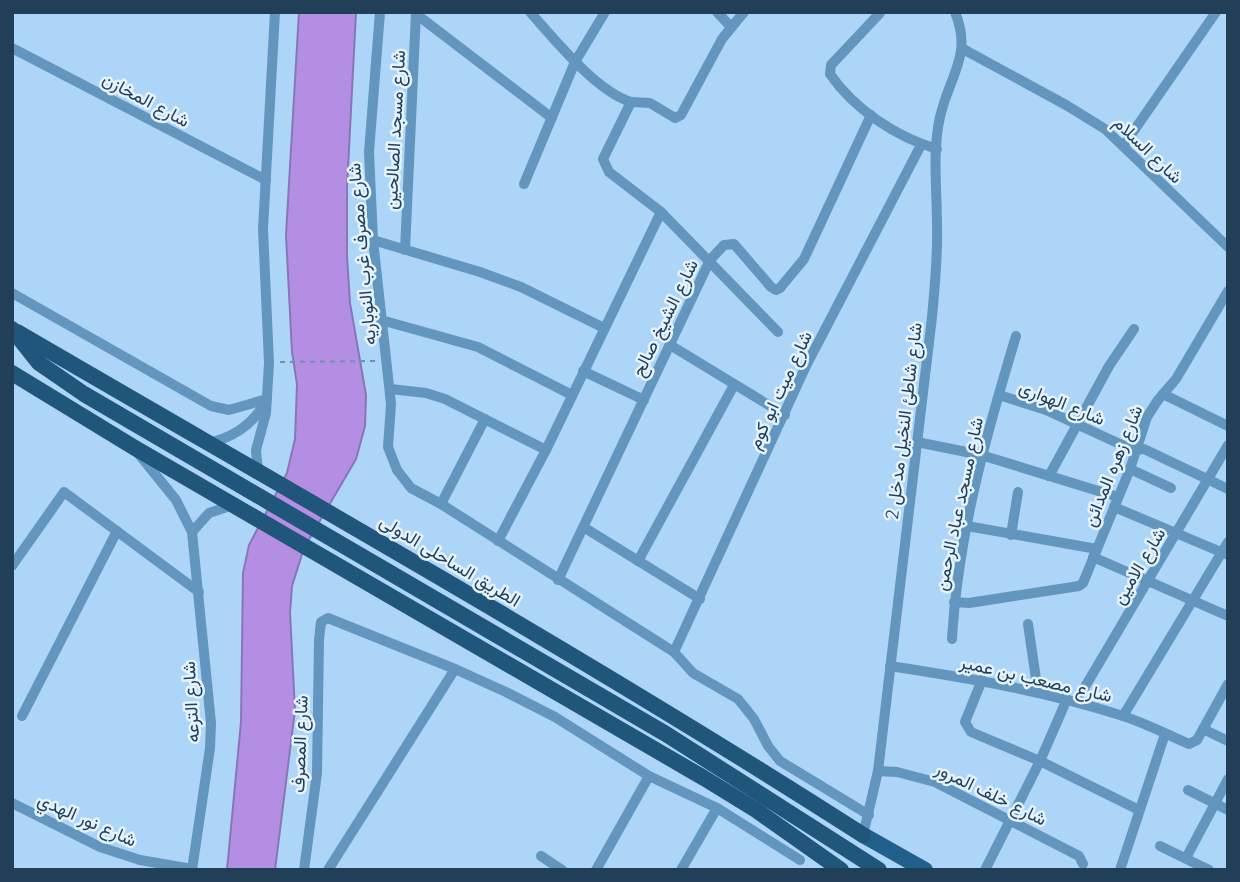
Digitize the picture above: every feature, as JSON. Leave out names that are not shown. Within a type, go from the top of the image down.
[{"type":"highway","name":"الطريق الساحلى الدولى","points":[[12,329],[719,743],[863,835]]},
{"type":"highway","points":[[12,329],[29,352],[51,372],[728,772],[875,868]]},
{"type":"highway","points":[[12,373],[135,448],[704,778],[756,810],[803,853],[841,870]]},
{"type":"main road","points":[[863,835],[925,870]]},
{"type":"street","points":[[258,472],[256,450],[264,424],[267,399],[263,260],[275,12]]},
{"type":"street","name":"شارع مصرف غرب النوباريه","points":[[380,12],[370,141],[373,240],[391,404],[388,447],[397,470],[411,488],[441,504]]},
{"type":"street","points":[[530,12],[575,62],[615,94],[631,102],[650,103],[675,118],[681,116],[731,27],[744,12]]},
{"type":"street","points":[[524,184],[575,62],[605,12]]},
{"type":"street","points":[[718,12],[731,27]]},
{"type":"street","name":"شارع شاطئ النخيل مدخل 2","points":[[863,835],[877,771],[936,266],[938,125],[960,63],[962,49],[956,12]]},
{"type":"street","points":[[1124,145],[1216,12]]},
{"type":"street","points":[[416,13],[552,118]]},
{"type":"street","name":"شارع مسجد الصالحين","points":[[405,250],[416,13]]},
{"type":"street","points":[[880,13],[831,65],[831,76],[849,97],[870,115],[921,145],[937,149]]},
{"type":"street","name":"شارع المخازن","points":[[12,48],[265,180]]},
{"type":"street","name":"شارع السلام","points":[[962,49],[1090,118],[1124,145],[1177,200],[1228,247]]},
{"type":"street","points":[[631,102],[605,154],[604,164],[609,172],[661,212],[778,332]]},
{"type":"street","name":"شارع الشيخ صالح","points":[[558,580],[710,260],[724,245],[731,243],[771,287],[780,288],[804,259],[870,115]]},
{"type":"street","name":"شارع ميت ابو كوم","points":[[674,652],[806,366],[921,145]]},
{"type":"street","points":[[498,541],[546,450],[661,212]]},
{"type":"street","points":[[373,240],[521,287],[604,328]]},
{"type":"street","name":"شارع زهره المدائن","points":[[954,602],[1008,597],[1079,586],[1083,583],[1137,450],[1147,417],[1176,379],[1228,291]]},
{"type":"street","points":[[12,293],[211,406],[229,410],[267,399]]},
{"type":"street","points":[[381,320],[478,347],[572,395]]},
{"type":"street","points":[[1049,477],[1109,366],[1134,329]]},
{"type":"street","name":"شارع مسجد عباد الرحمن","points":[[952,639],[954,602],[981,455],[1016,336]]},
{"type":"street","points":[[670,345],[785,415]]},
{"type":"street","points":[[583,372],[644,400]]},
{"type":"street","points":[[638,561],[734,385]]},
{"type":"street","points":[[390,389],[426,393],[445,399],[546,450]]},
{"type":"street","name":"شارع الهوارى","points":[[999,394],[1046,410],[1137,450],[1144,449],[1228,489]]},
{"type":"street","points":[[1163,394],[1228,426]]},
{"type":"street","points":[[208,443],[229,437],[248,425],[267,399]]},
{"type":"street","points":[[485,419],[441,504],[674,652],[693,673],[738,699],[780,761],[869,815]]},
{"type":"street","points":[[917,442],[981,455],[1049,477],[1116,502],[1225,554]]},
{"type":"street","name":"شارع الامين","points":[[985,870],[1072,701],[1228,445]]},
{"type":"street","name":"شارع الترعه","points":[[135,448],[145,465],[176,500],[192,532],[211,723],[210,748],[192,870]]},
{"type":"street","points":[[1129,468],[1171,488]]},
{"type":"street","points":[[12,566],[64,492],[199,592]]},
{"type":"street","points":[[1011,535],[1018,492]]},
{"type":"street","points":[[192,532],[209,513],[233,505]]},
{"type":"street","points":[[967,526],[1095,553],[1228,616]]},
{"type":"street","points":[[585,528],[700,599]]},
{"type":"street","points":[[22,716],[117,531]]},
{"type":"street","points":[[1123,716],[1225,554],[1228,542]]},
{"type":"street","name":"شارع المصرف","points":[[305,869],[317,773],[318,640],[324,619],[334,618],[455,668]]},
{"type":"street","points":[[1028,624],[1038,693]]},
{"type":"street","name":"شارع مصعب بن عمير","points":[[890,666],[982,680],[1072,701],[1123,716],[1189,744],[1197,740],[1203,729]]},
{"type":"street","points":[[328,870],[455,668],[555,717],[649,776],[717,807],[803,853],[794,870]]},
{"type":"street","points":[[982,680],[965,722],[971,732],[1040,761],[1139,810]]},
{"type":"street","points":[[1228,684],[1203,729],[1228,741]]},
{"type":"street","points":[[1120,870],[1165,734]]},
{"type":"street","name":"شارع خلف المرور","points":[[877,771],[907,774],[935,782],[1079,856],[1083,864]]},
{"type":"street","points":[[596,870],[649,776]]},
{"type":"street","points":[[1186,858],[1228,779]]},
{"type":"street","points":[[1188,790],[1228,810]]},
{"type":"street","name":"شارع نور الهدي","points":[[12,803],[100,847],[140,860],[192,870]]},
{"type":"street","points":[[696,870],[683,866],[717,807]]},
{"type":"street","points":[[1160,846],[1209,870]]},
{"type":"street","points":[[541,856],[562,870]]},
{"type":"path","points":[[280,362],[366,362]]},
{"type":"shaded area","points":[[299,12],[356,12],[347,188],[347,256],[350,303],[366,395],[365,426],[356,459],[304,548],[292,586],[290,613],[295,710],[275,870],[227,870],[241,722],[243,573],[249,545],[287,473],[295,439],[297,384],[292,352],[286,235]]}]
